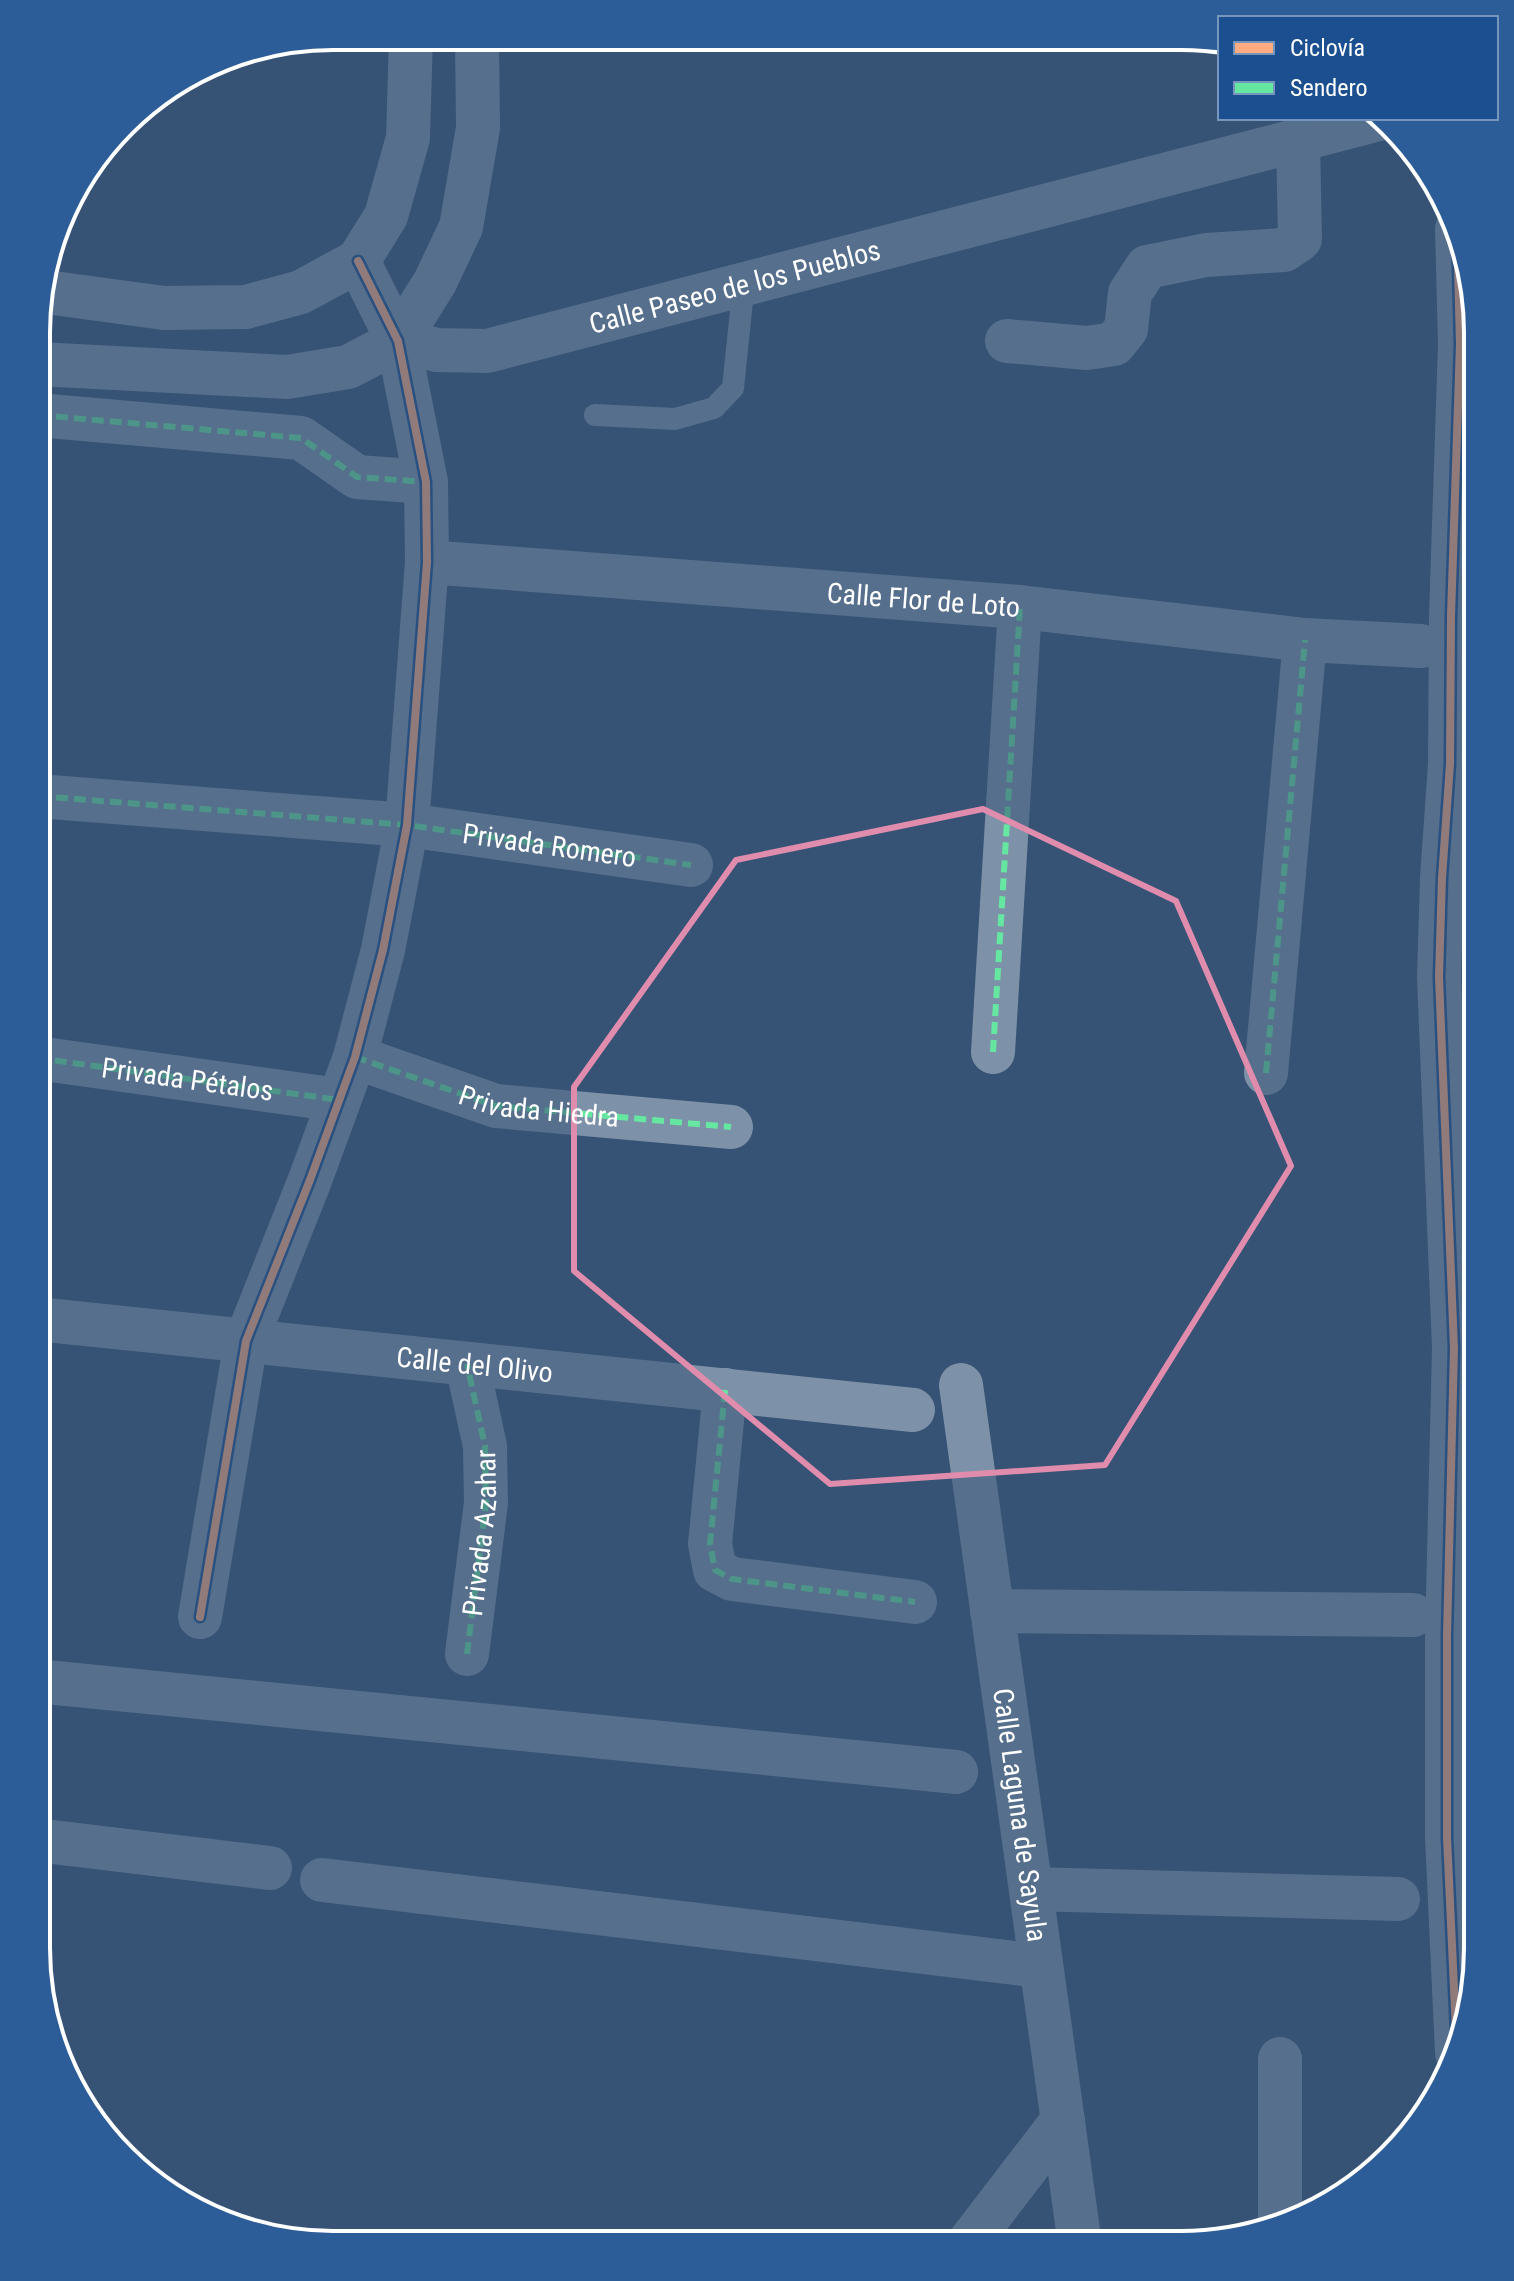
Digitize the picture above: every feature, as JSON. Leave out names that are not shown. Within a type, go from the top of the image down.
[{"type":"street","points":[[53,293],[164,308],[246,307],[301,292],[358,261],[386,216],[408,138],[411,51]]},
{"type":"street","points":[[50,365],[287,377],[348,367],[398,341],[435,282],[461,227],[478,128],[477,51]]},
{"type":"street","name":"Calle Paseo de los Pueblos","points":[[398,341],[437,350],[487,351],[1370,122]]},
{"type":"street","points":[[1007,341],[1087,348],[1114,344],[1126,329],[1130,293],[1147,267],[1206,255],[1284,250],[1300,239],[1298,141]]},
{"type":"street","points":[[200,1617],[246,1341],[355,1057],[383,950],[407,825],[427,562],[426,482],[398,341],[358,261]]},
{"type":"street","points":[[1458,275],[1460,344],[1451,616],[1450,764],[1439,977],[1454,1348],[1447,1636],[1447,1837],[1458,2007]]},
{"type":"street","points":[[50,416],[301,438],[357,477],[426,482]]},
{"type":"street","name":"Calle Flor de Loto","points":[[427,562],[1020,607],[1305,640],[1421,646]]},
{"type":"street","points":[[993,1052],[1020,607]]},
{"type":"street","points":[[1266,1073],[1305,640]]},
{"type":"street","name":"Privada Romero","points":[[50,797],[407,825],[691,865]]},
{"type":"street","name":"Privada Hiedra","points":[[355,1057],[496,1106],[731,1127]]},
{"type":"street","name":"Privada Pétalos","points":[[50,1060],[339,1100]]},
{"type":"street","name":"Calle del Olivo","points":[[50,1320],[913,1410]]},
{"type":"street","name":"Privada Azahar","points":[[467,1364],[485,1446],[486,1503],[467,1654]]},
{"type":"street","name":"Calle Laguna de Sayula","points":[[961,1385],[1078,2231]]},
{"type":"street","points":[[725,1390],[710,1544],[715,1570],[732,1579],[915,1602]]},
{"type":"street","points":[[992,1611],[1413,1615]]},
{"type":"street","points":[[50,1682],[956,1772]]},
{"type":"street","points":[[50,1842],[270,1868]]},
{"type":"street","points":[[322,1880],[1040,1966]]},
{"type":"street","points":[[1031,1889],[1398,1899]]},
{"type":"street","points":[[1280,2059],[1280,2213]]},
{"type":"street","points":[[978,2231],[1063,2120]]},
{"type":"lane","points":[[595,415],[675,419],[714,408],[733,388],[744,282]]},
{"type":"highlighted area","points":[[983,809],[1176,901],[1291,1166],[1105,1465],[830,1484],[574,1271],[574,1087],[736,860]]},
{"type":"marked path","points":[[50,416],[301,438],[357,477],[426,482]]},
{"type":"marked path","points":[[993,1052],[1020,607]]},
{"type":"marked path","points":[[1266,1073],[1305,640]]},
{"type":"marked path","points":[[50,797],[407,825],[691,865]]},
{"type":"marked path","points":[[355,1057],[496,1106],[731,1127]]},
{"type":"marked path","points":[[50,1060],[339,1100]]},
{"type":"marked path","points":[[467,1364],[485,1446],[486,1503],[467,1654]]},
{"type":"marked path","points":[[725,1390],[710,1544],[715,1570],[732,1579],[915,1602]]},
{"type":"cycle path","points":[[200,1617],[246,1341],[355,1057],[383,950],[407,825],[427,562],[426,482],[398,341],[358,261]]},
{"type":"cycle path","points":[[1455,2016],[1447,1837],[1447,1636],[1454,1348],[1439,977],[1450,764],[1451,616],[1460,344],[1458,275]]}]
